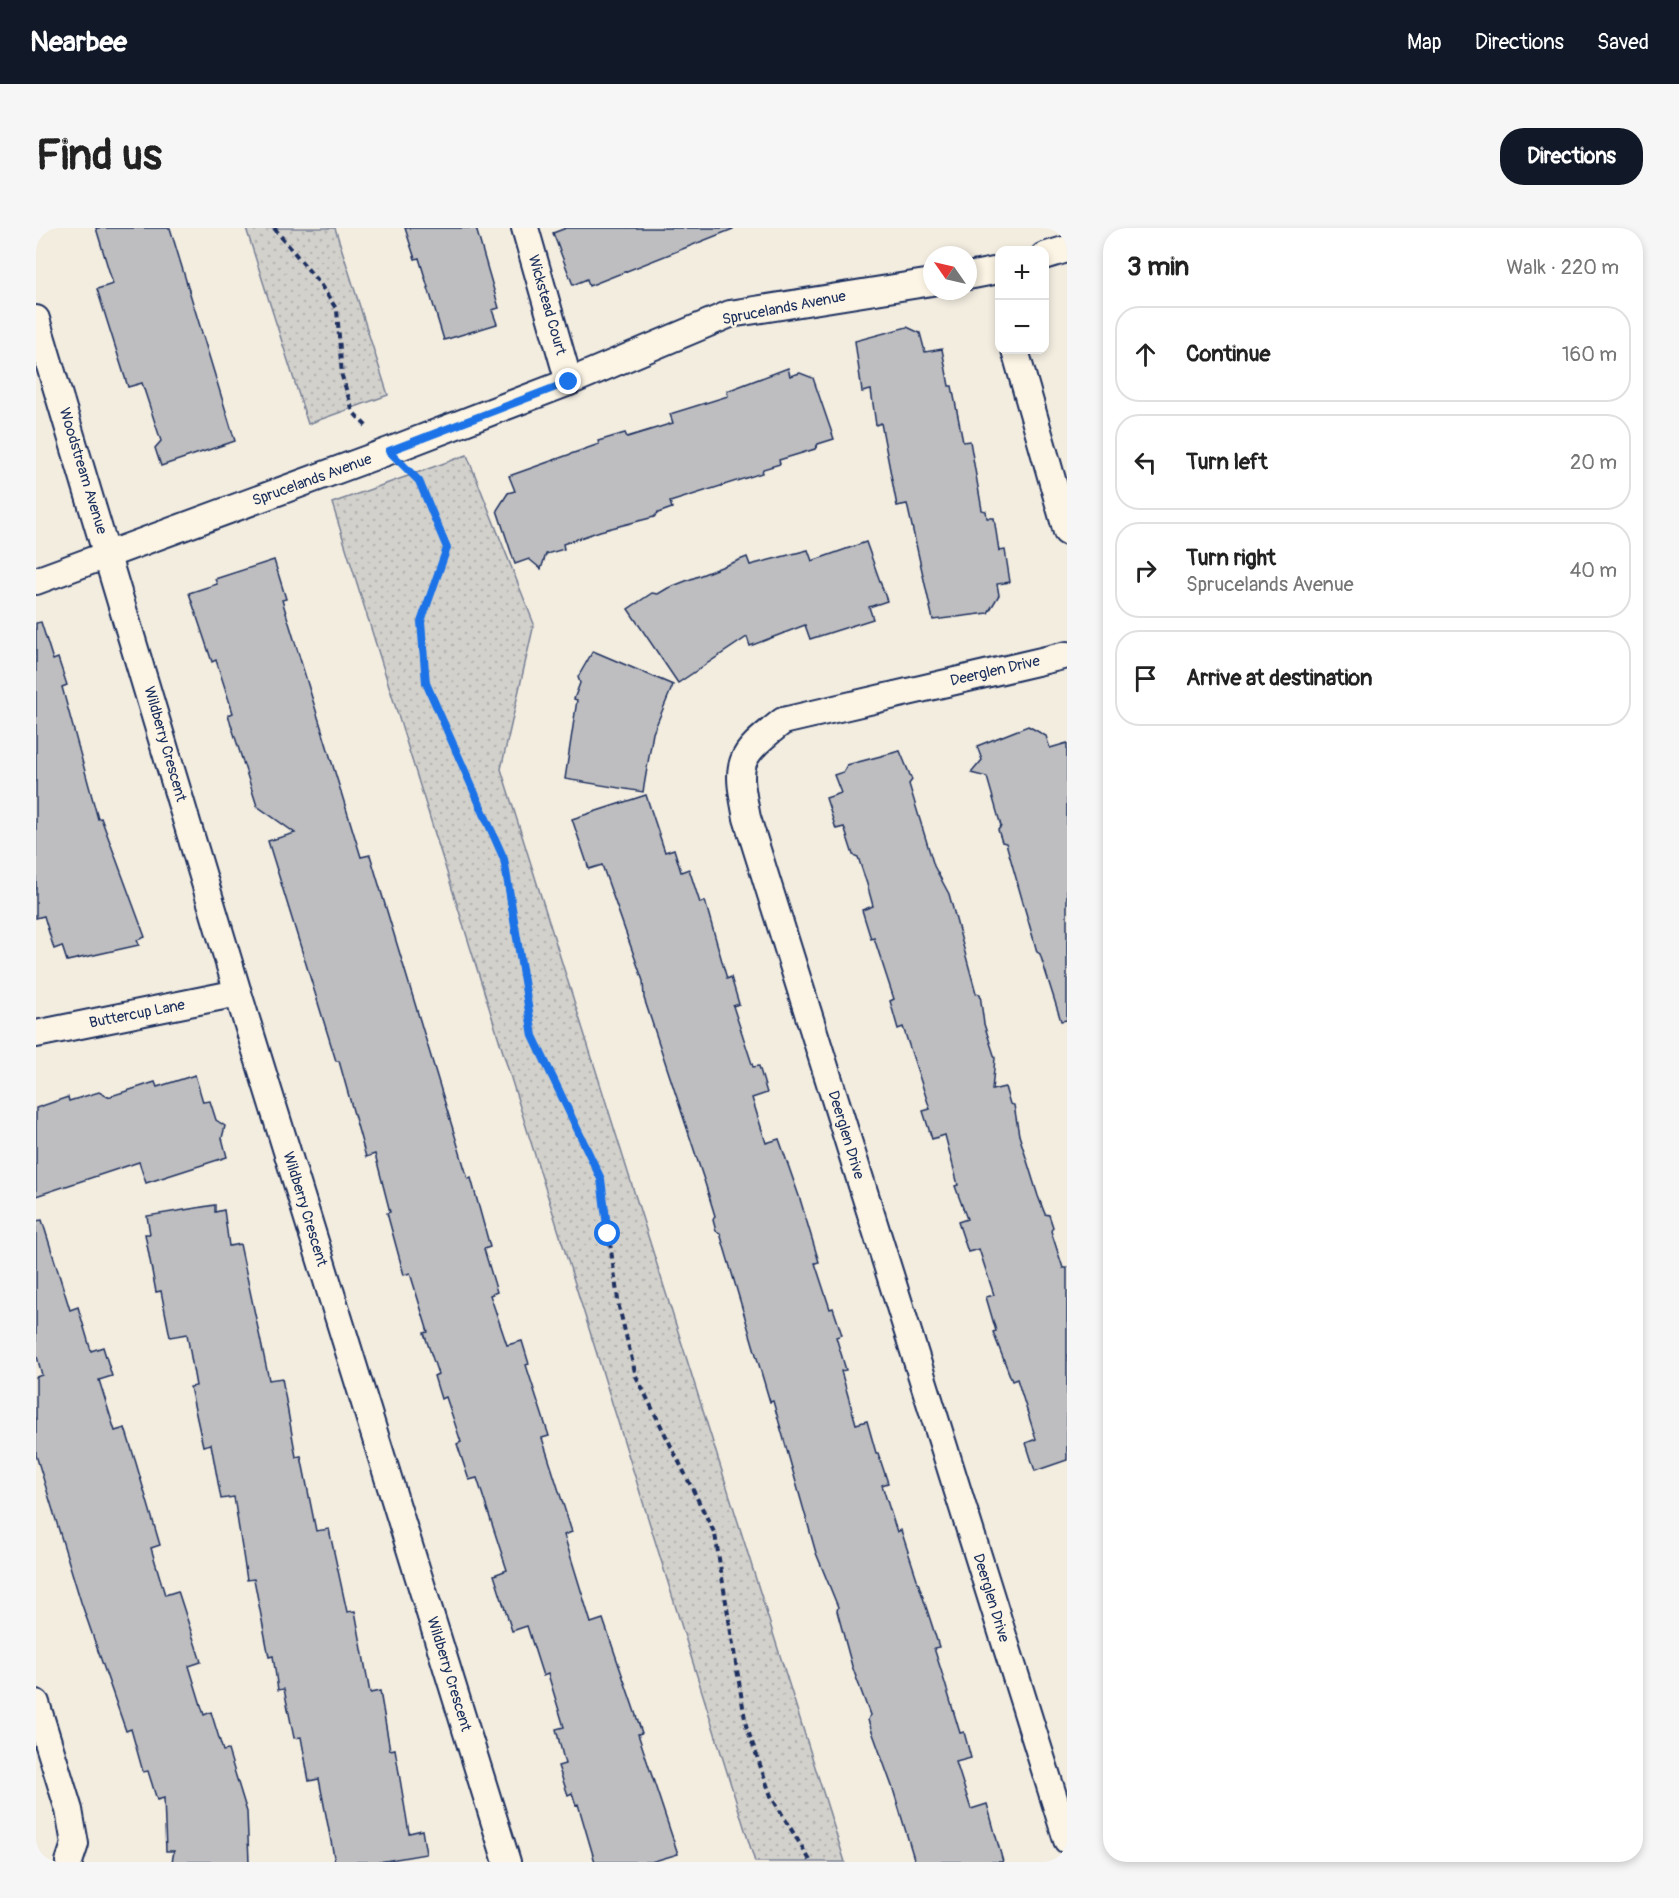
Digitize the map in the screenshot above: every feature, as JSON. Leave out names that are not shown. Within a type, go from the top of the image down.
[{"type":"street","name":"Wickstead Court","points":[[525,228],[569,382]]},
{"type":"street","points":[[1049,254],[1067,249]]},
{"type":"street","points":[[977,277],[995,279]]},
{"type":"street","name":"Sprucelands Avenue","points":[[36,581],[569,382],[730,314],[923,283]]},
{"type":"street","name":"Woodstream Avenue","points":[[36,319],[109,555]]},
{"type":"street","points":[[1016,354],[1067,532]]},
{"type":"street","name":"Wildberry Crescent","points":[[109,555],[238,993],[507,1862]]},
{"type":"street","name":"Deerglen Drive","points":[[1067,655],[783,721],[751,746],[739,774],[747,818],[1067,1840]]},
{"type":"street","name":"Buttercup Lane","points":[[36,1034],[238,993]]},
{"type":"street","points":[[36,1703],[69,1810],[75,1844],[69,1862]]},
{"type":"path","points":[[274,228],[320,284],[337,310],[342,376],[353,412],[419,481],[447,548],[421,622],[426,683],[504,859],[533,1036],[601,1179],[619,1307],[636,1376],[715,1534],[746,1725],[771,1796],[811,1862]]},
{"type":"shaded area","points":[[246,228],[335,228],[388,395],[308,424]]},
{"type":"shaded area","points":[[467,455],[534,624],[501,769],[845,1862],[755,1862],[332,503]]},
{"type":"building","points":[[96,228],[170,228],[235,441],[161,466],[155,448],[161,441],[142,383],[128,387],[97,289],[113,284]]},
{"type":"building","points":[[405,228],[476,228],[499,308],[492,310],[497,324],[444,340],[419,258],[415,259]]},
{"type":"building","points":[[566,228],[733,229],[589,286],[587,279],[573,285],[553,233]]},
{"type":"building","points":[[907,327],[920,333],[925,352],[942,349],[963,442],[970,441],[982,510],[986,511],[987,518],[994,518],[999,551],[1005,550],[1010,582],[997,584],[999,595],[988,613],[933,620],[907,504],[897,506],[881,423],[876,425],[871,390],[862,392],[855,341]]},
{"type":"building","points":[[788,368],[790,376],[800,373],[813,378],[834,439],[818,444],[815,449],[779,460],[780,464],[763,469],[762,473],[670,502],[672,508],[654,517],[600,531],[563,544],[564,549],[546,554],[541,569],[529,559],[515,564],[497,510],[508,493],[515,491],[509,476],[599,444],[598,441],[625,433],[627,437],[673,423],[670,414],[728,396],[727,391]]},
{"type":"building","points":[[866,542],[887,601],[869,607],[873,619],[810,639],[805,625],[750,646],[747,637],[678,683],[628,609],[652,593],[658,594],[747,557],[750,565],[808,550],[812,561]]},
{"type":"building","points":[[274,560],[286,599],[282,600],[361,857],[370,855],[468,1179],[471,1178],[490,1247],[484,1249],[497,1292],[490,1295],[507,1345],[522,1341],[529,1364],[526,1365],[549,1436],[542,1438],[572,1532],[564,1535],[591,1623],[603,1619],[642,1733],[638,1734],[678,1854],[651,1862],[595,1862],[578,1804],[576,1805],[572,1793],[568,1795],[558,1766],[565,1764],[556,1729],[564,1727],[548,1674],[543,1676],[527,1626],[512,1631],[494,1575],[507,1570],[477,1478],[469,1480],[457,1444],[461,1442],[446,1397],[441,1399],[434,1376],[438,1374],[424,1333],[428,1332],[410,1273],[404,1275],[387,1213],[390,1212],[375,1154],[366,1157],[339,1061],[336,1061],[268,841],[295,833],[257,806],[228,715],[233,713],[216,660],[212,662],[189,593],[217,584],[215,579]]},
{"type":"building","points":[[41,622],[53,660],[58,658],[67,685],[62,687],[98,819],[101,818],[145,937],[137,940],[139,945],[67,961],[62,946],[54,949],[44,916],[36,918],[36,623]]},
{"type":"building","points":[[593,651],[673,685],[653,733],[643,792],[565,779],[577,700],[574,699],[580,683],[578,677]]},
{"type":"building","points":[[1028,726],[1046,736],[1050,748],[1067,743],[1067,1020],[1061,1021],[1040,954],[1037,952],[1006,843],[1002,842],[998,830],[1001,826],[987,777],[971,773],[982,760],[977,746]]},
{"type":"building","points":[[900,751],[912,780],[909,784],[934,866],[949,894],[976,993],[980,994],[984,1024],[995,1058],[992,1090],[1005,1087],[1010,1104],[1014,1105],[1019,1135],[1038,1196],[1045,1214],[1049,1215],[1053,1227],[1051,1231],[1063,1268],[1067,1268],[1067,1460],[1035,1471],[1026,1443],[1036,1439],[1017,1379],[1012,1381],[993,1332],[996,1331],[986,1297],[994,1295],[979,1249],[968,1252],[958,1222],[967,1219],[955,1186],[958,1185],[945,1135],[932,1139],[923,1111],[930,1109],[903,1027],[898,1029],[890,1001],[894,999],[874,938],[871,939],[862,910],[873,906],[867,884],[858,857],[853,855],[844,827],[836,829],[826,798],[841,793],[834,775],[843,772],[847,765]]},
{"type":"building","points":[[646,795],[665,852],[674,849],[681,872],[689,869],[700,903],[705,901],[727,979],[731,977],[739,1004],[733,1006],[753,1067],[759,1066],[767,1093],[752,1098],[766,1143],[779,1139],[800,1199],[819,1262],[815,1263],[830,1309],[833,1308],[842,1335],[836,1337],[846,1370],[841,1371],[856,1424],[867,1421],[888,1483],[882,1485],[897,1532],[901,1530],[939,1647],[934,1648],[960,1733],[964,1732],[971,1758],[956,1762],[971,1809],[987,1804],[1003,1862],[915,1862],[893,1789],[868,1720],[870,1715],[852,1666],[837,1611],[838,1607],[816,1553],[773,1401],[770,1402],[720,1233],[716,1231],[713,1220],[715,1216],[705,1183],[644,998],[643,981],[602,865],[589,869],[572,819]]},
{"type":"building","points":[[195,1075],[203,1102],[210,1101],[216,1120],[225,1126],[222,1138],[227,1157],[146,1183],[139,1162],[36,1196],[36,1108],[68,1097],[69,1101],[99,1092],[108,1097],[155,1082],[157,1087]]},
{"type":"building","points":[[215,1205],[215,1212],[224,1210],[229,1246],[240,1244],[269,1380],[282,1378],[296,1457],[301,1456],[316,1531],[329,1529],[347,1612],[355,1611],[370,1693],[380,1691],[390,1750],[395,1749],[409,1833],[422,1830],[426,1854],[379,1862],[335,1862],[319,1779],[309,1781],[301,1737],[294,1738],[284,1689],[278,1690],[273,1656],[269,1657],[254,1579],[247,1580],[234,1497],[221,1499],[211,1444],[203,1446],[190,1387],[196,1386],[187,1334],[170,1337],[161,1291],[156,1292],[145,1234],[150,1234],[147,1216]]},
{"type":"building","points":[[42,1220],[70,1310],[78,1307],[91,1351],[103,1347],[112,1376],[99,1380],[115,1431],[125,1428],[136,1463],[160,1545],[151,1548],[165,1595],[178,1591],[201,1662],[189,1666],[204,1715],[211,1712],[223,1751],[228,1750],[247,1812],[249,1862],[172,1862],[174,1851],[166,1851],[164,1798],[157,1800],[148,1771],[143,1772],[131,1729],[126,1731],[81,1602],[36,1455],[36,1377],[42,1375],[36,1353],[36,1221]]},
{"type":"route","points":[[569,382],[389,451],[419,481],[447,548],[421,622],[426,683],[504,859],[533,1036],[601,1179],[608,1234]]}]
